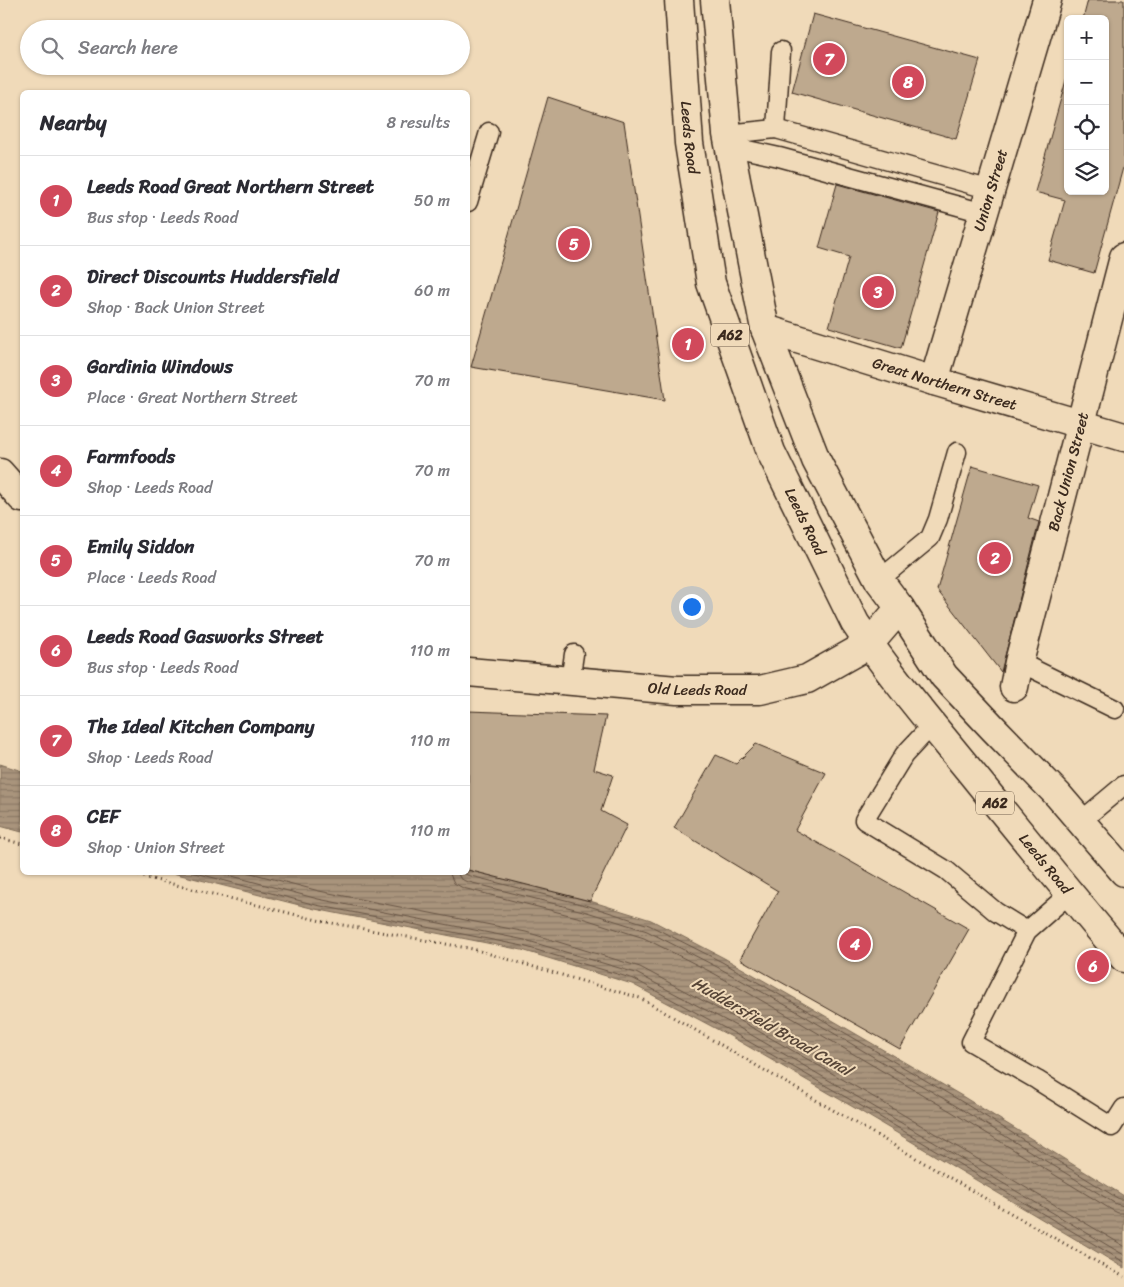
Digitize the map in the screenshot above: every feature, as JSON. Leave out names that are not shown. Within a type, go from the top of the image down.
[{"type":"main road","name":"Leeds Road","points":[[680,0],[689,143],[711,283],[771,452],[855,623],[869,644],[1069,894],[1124,958]]},
{"type":"main road","name":"A62","points":[[715,0],[728,140],[765,329],[816,460],[879,580],[900,608],[944,676],[1058,795],[1124,872]]},
{"type":"main road","name":"Union Street","points":[[934,381],[1047,0]]},
{"type":"main road","name":"Back Union Street","points":[[1017,674],[1124,257]]},
{"type":"main road","name":"Great Northern Street","points":[[765,329],[1124,437]]},
{"type":"main road","points":[[0,473],[20,496]]},
{"type":"main road","name":"Old Leeds Road","points":[[470,672],[677,690],[760,690],[807,679],[869,644],[900,608]]},
{"type":"lane","points":[[776,129],[781,51]]},
{"type":"lane","points":[[728,140],[776,129],[987,201]]},
{"type":"lane","points":[[470,195],[489,132]]},
{"type":"lane","points":[[728,140],[779,157],[987,201]]},
{"type":"lane","points":[[879,580],[930,538],[938,520],[957,452]]},
{"type":"lane","points":[[570,681],[574,654]]},
{"type":"lane","points":[[1017,674],[1115,709]]},
{"type":"lane","points":[[932,725],[904,755],[864,820],[946,870],[996,912],[1027,931]]},
{"type":"lane","points":[[1081,821],[1123,787]]},
{"type":"lane","points":[[1069,894],[1027,931],[971,1042],[1037,1080],[1112,1127],[1124,1108]]},
{"type":"path","points":[[0,838],[20,843]]},
{"type":"path","points":[[136,875],[321,921],[473,949],[640,998],[1026,1222],[1124,1276]]},
{"type":"water","points":[[0,764],[20,770],[20,831],[0,826]]},
{"type":"water","name":"Huddersfield Broad Canal","points":[[470,871],[590,901],[651,920],[724,958],[803,1003],[962,1096],[1124,1196],[1124,1268],[860,1111],[730,1036],[632,984],[522,950],[315,909],[181,875],[470,875]]},
{"type":"building","points":[[1088,0],[1124,0],[1124,164],[1094,273],[1048,260],[1065,200],[1035,192],[1064,87],[1064,195],[1109,195],[1109,15],[1084,15]]},
{"type":"building","points":[[813,14],[980,60],[956,139],[792,92]]},
{"type":"building","points":[[548,97],[624,122],[665,400],[471,367]]},
{"type":"building","points":[[837,184],[939,212],[901,348],[829,327],[849,257],[819,248]]},
{"type":"building","points":[[972,466],[1038,485],[1028,518],[1039,522],[1001,672],[937,590]]},
{"type":"building","points":[[470,711],[606,716],[594,769],[613,775],[601,811],[627,825],[590,901],[470,871]]},
{"type":"building","points":[[756,744],[826,773],[795,830],[969,929],[900,1049],[740,959],[778,891],[674,828],[716,755],[736,764]]},
{"type":"place","name":"The Ideal Kitchen Company","points":[[829,59]]},
{"type":"place","name":"CEF","points":[[908,82]]},
{"type":"place","name":"Emily Siddon","points":[[574,244]]},
{"type":"place","name":"Gardinia Windows","points":[[878,292]]},
{"type":"place","name":"Leeds Road Great Northern Street","points":[[688,344]]},
{"type":"place","name":"Direct Discounts Huddersfield","points":[[995,558]]},
{"type":"place","name":"Farmfoods","points":[[855,944]]},
{"type":"place","name":"Leeds Road Gasworks Street","points":[[1093,966]]}]
